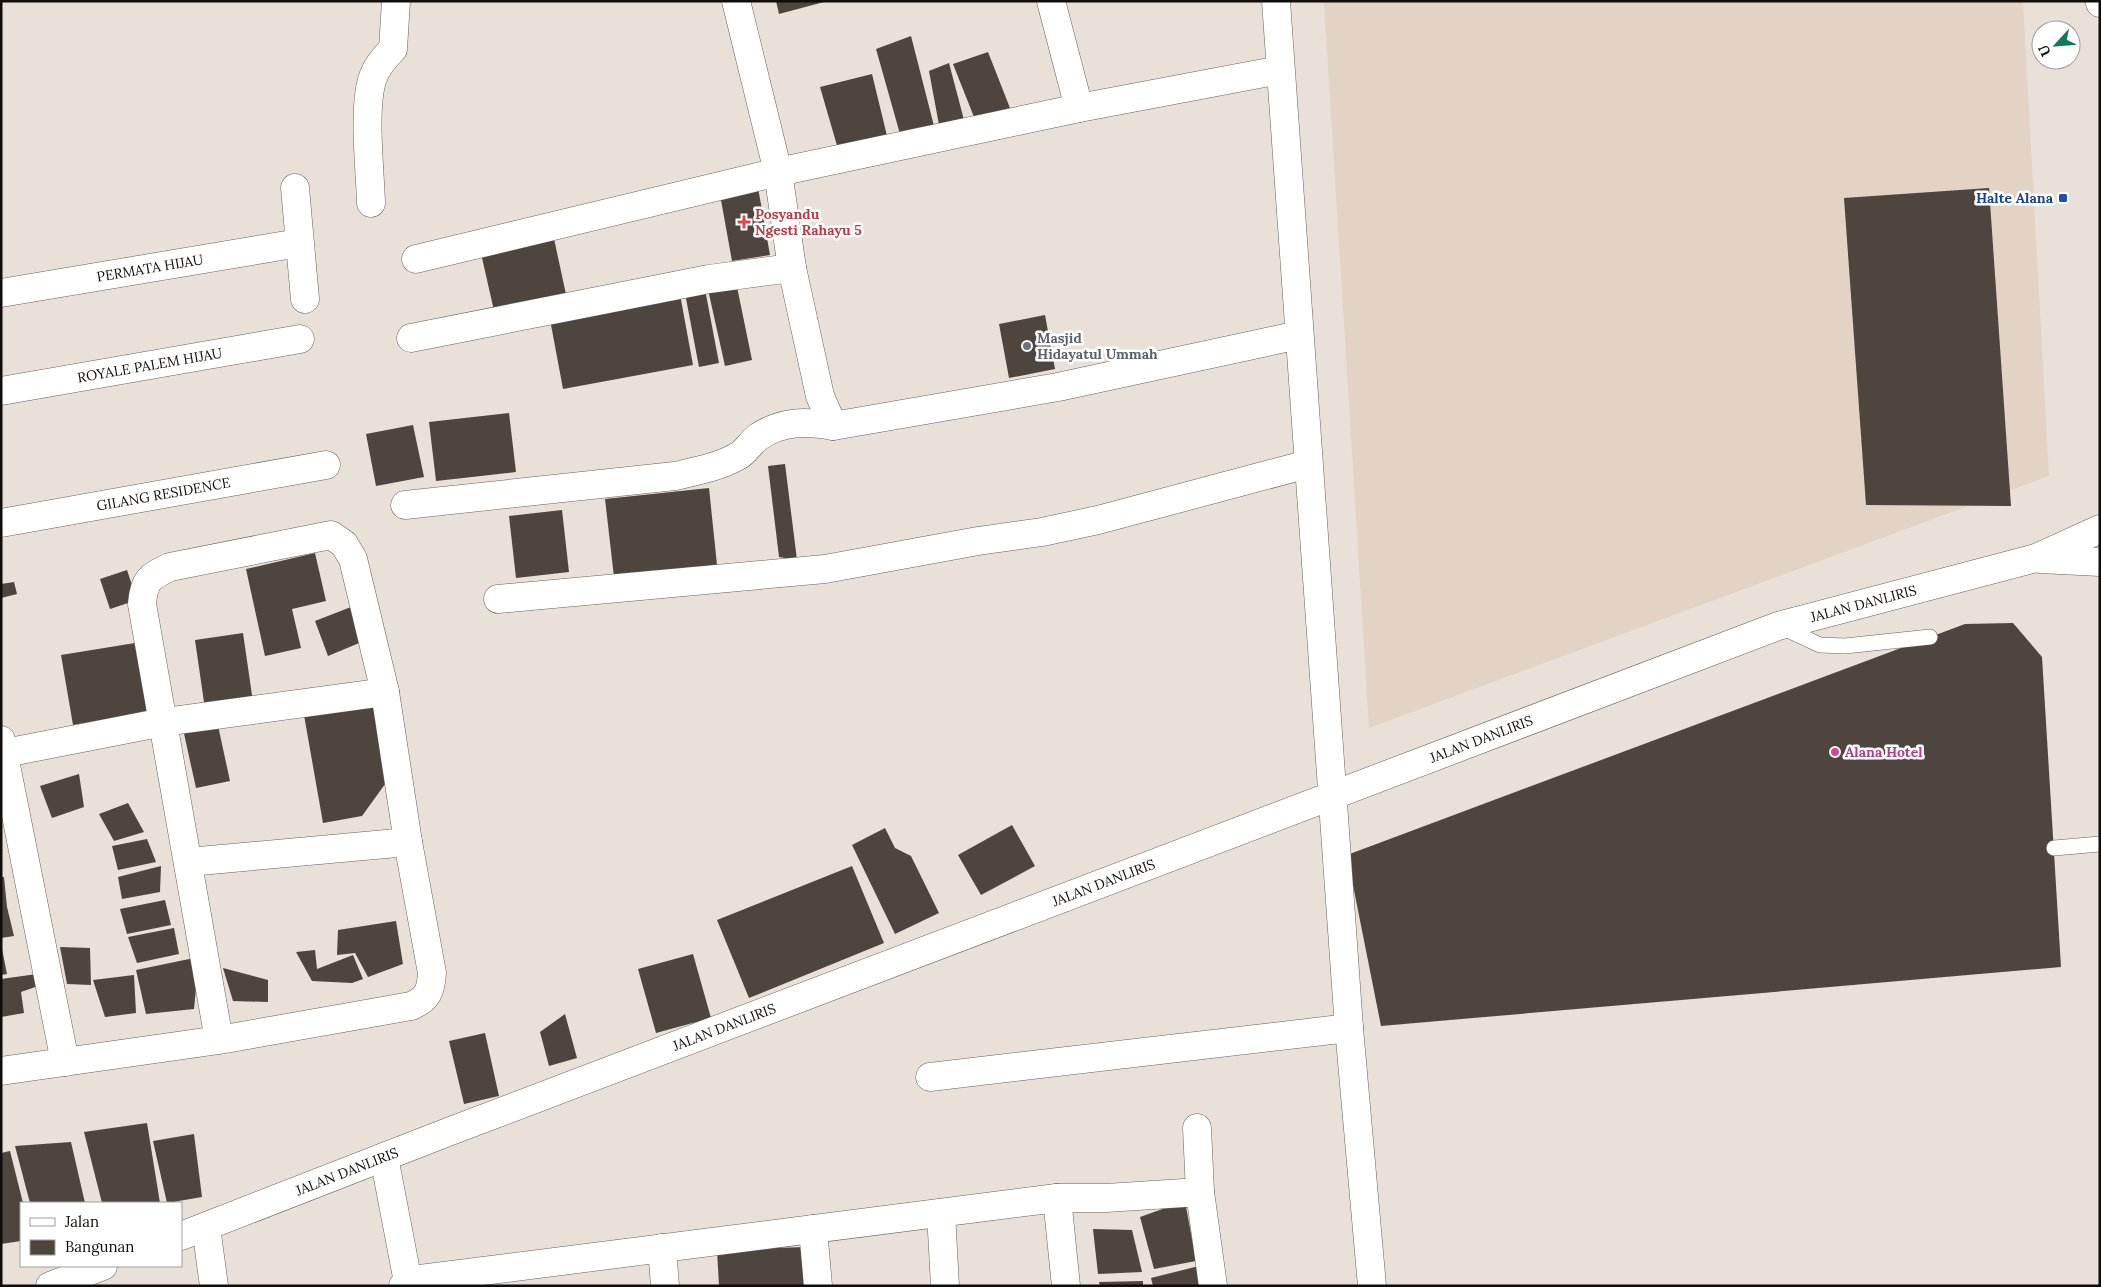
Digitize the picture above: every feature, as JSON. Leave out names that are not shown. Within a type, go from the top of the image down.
[{"type":"street","points":[[371,203],[368,98],[382,59],[393,48],[396,1]]},
{"type":"street","points":[[736,1],[778,172],[792,268],[820,396],[833,426]]},
{"type":"street","points":[[1051,1],[1079,108]]},
{"type":"street","points":[[1276,1],[1349,1028],[1372,1286]]},
{"type":"street","points":[[416,258],[778,172],[1079,108],[1280,70]]},
{"type":"street","points":[[295,188],[304,299]]},
{"type":"street","name":"PERMATA HIJAU","points":[[1,293],[299,243]]},
{"type":"street","points":[[411,338],[709,279],[792,268]]},
{"type":"street","points":[[405,505],[675,476],[712,468],[740,456],[758,438],[788,423],[809,422],[833,426],[1058,387],[1299,335]]},
{"type":"street","name":"ROYALE PALEM HIJAU","points":[[1,391],[300,339]]},
{"type":"street","points":[[498,599],[825,569],[978,541],[1042,532],[1098,520],[1308,464]]},
{"type":"street","name":"GILANG RESIDENCE","points":[[1,523],[326,465]]},
{"type":"street","name":"JALAN DANLIRIS","points":[[193,1232],[384,1157],[1778,626],[2036,558],[2100,529]]},
{"type":"street","points":[[1,1071],[219,1040],[411,1006],[420,1002],[429,994],[432,973],[408,842],[385,692],[354,559],[344,544],[331,535],[170,567],[155,574],[149,580],[143,592],[142,604],[219,1040]]},
{"type":"street","name":"JALAN DANLIRIS","points":[[2036,558],[2100,562]]},
{"type":"street","points":[[66,1062],[3,747],[164,722],[385,692]]},
{"type":"street","points":[[188,862],[408,842]]},
{"type":"street","points":[[930,1077],[1349,1028]]},
{"type":"street","points":[[1196,1128],[1200,1192],[1213,1286]]},
{"type":"street","points":[[384,1157],[406,1284],[420,1278],[522,1276],[662,1248],[1057,1198],[1106,1198],[1200,1192]]},
{"type":"street","points":[[1057,1198],[1066,1286]]},
{"type":"street","points":[[941,1213],[945,1286]]},
{"type":"street","points":[[813,1229],[818,1286]]},
{"type":"street","points":[[193,1232],[214,1286]]},
{"type":"street","points":[[662,1248],[665,1286]]},
{"type":"street","points":[[50,1286],[100,1267]]},
{"type":"lane","points":[[1778,626],[1820,645],[1844,646],[1930,637]]},
{"type":"lane","points":[[2054,848],[2100,844]]},
{"type":"shaded area","points":[[1324,1],[2023,1],[2049,476],[1369,728]]},
{"type":"building","points":[[776,1],[824,1],[824,2],[779,14]]},
{"type":"building","points":[[911,36],[934,126],[900,134],[876,49]]},
{"type":"building","points":[[988,52],[1010,108],[974,117],[953,64]]},
{"type":"building","points":[[949,63],[964,120],[939,125],[929,71]]},
{"type":"building","points":[[872,74],[888,140],[838,149],[820,87]]},
{"type":"building","name":"Posyandu Ngesti Rahayu 5","points":[[757,182],[770,255],[732,261],[719,189]]},
{"type":"building","points":[[1989,188],[2011,506],[1866,505],[1844,198]]},
{"type":"building","points":[[553,234],[567,299],[495,315],[480,249]]},
{"type":"building","points":[[735,277],[752,360],[725,366],[707,285]]},
{"type":"building","points":[[704,284],[719,363],[699,367],[684,288]]},
{"type":"building","points":[[679,289],[693,365],[563,389],[549,314]]},
{"type":"building","name":"Masjid Hidayatul Ummah","points":[[1045,315],[1055,369],[1009,378],[999,324]]},
{"type":"building","points":[[509,413],[516,472],[436,481],[429,422]]},
{"type":"building","points":[[413,425],[424,477],[376,486],[366,434]]},
{"type":"building","points":[[785,464],[797,560],[779,557],[768,466]]},
{"type":"building","points":[[709,488],[717,565],[614,577],[605,499]]},
{"type":"building","points":[[562,510],[569,572],[516,578],[509,516]]},
{"type":"building","points":[[315,553],[326,601],[292,609],[301,648],[265,656],[246,569]]},
{"type":"building","points":[[127,570],[137,600],[110,609],[100,579]]},
{"type":"building","points":[[14,582],[17,594],[1,598],[1,584]]},
{"type":"building","points":[[351,607],[364,641],[328,656],[315,621]]},
{"type":"building","name":"Alana Hotel","points":[[2013,623],[2042,657],[2061,967],[1381,1026],[1347,855],[1965,624]]},
{"type":"building","points":[[243,633],[253,702],[205,709],[195,640]]},
{"type":"building","points":[[135,643],[147,712],[73,725],[61,655]]},
{"type":"building","points":[[374,703],[388,780],[362,816],[323,823],[304,715]]},
{"type":"building","points":[[217,721],[230,781],[196,788],[183,729]]},
{"type":"building","points":[[79,774],[84,807],[52,818],[40,786]]},
{"type":"building","points":[[128,803],[144,832],[114,841],[99,814]]},
{"type":"building","points":[[1012,825],[1035,866],[981,895],[958,855]]},
{"type":"building","points":[[885,828],[895,848],[911,856],[939,913],[895,934],[852,845]]},
{"type":"building","points":[[147,839],[156,862],[118,870],[112,846]]},
{"type":"building","points":[[161,866],[160,892],[122,899],[118,877]]},
{"type":"building","points":[[852,866],[884,943],[749,998],[717,920]]},
{"type":"building","points":[[1,877],[4,877],[7,907],[14,936],[1,938]]},
{"type":"building","points":[[165,900],[171,925],[127,934],[120,909]]},
{"type":"building","points":[[396,921],[403,964],[368,977],[355,953],[337,955],[338,930]]},
{"type":"building","points":[[174,928],[179,954],[137,963],[128,937]]},
{"type":"building","points":[[1,944],[7,974],[1,975]]},
{"type":"building","points":[[60,947],[90,948],[91,985],[67,984]]},
{"type":"building","points":[[315,950],[317,969],[353,955],[363,979],[352,983],[312,981],[296,952]]},
{"type":"building","points":[[693,954],[711,1018],[656,1033],[638,969]]},
{"type":"building","points":[[199,957],[194,1009],[146,1014],[136,970]]},
{"type":"building","points":[[223,968],[268,980],[268,1002],[233,1001]]},
{"type":"building","points":[[37,974],[38,986],[21,992],[24,1013],[1,1017],[1,979]]},
{"type":"building","points":[[134,975],[136,1013],[105,1017],[93,980]]},
{"type":"building","points":[[565,1014],[577,1058],[549,1066],[540,1032]]},
{"type":"building","points":[[485,1033],[499,1096],[464,1104],[449,1041]]},
{"type":"building","points":[[147,1123],[160,1202],[102,1202],[84,1132]]},
{"type":"building","points":[[194,1134],[202,1197],[167,1202],[153,1141]]},
{"type":"building","points":[[71,1142],[85,1202],[30,1202],[15,1146]]},
{"type":"building","points":[[10,1151],[23,1202],[20,1202],[20,1241],[1,1244],[1,1153]]},
{"type":"building","points":[[1185,1201],[1196,1261],[1154,1269],[1140,1217]]},
{"type":"building","points":[[1093,1229],[1132,1230],[1142,1272],[1098,1274]]},
{"type":"building","points":[[805,1247],[807,1286],[719,1286],[717,1250]]},
{"type":"building","points":[[1199,1266],[1203,1286],[1153,1286],[1151,1278]]},
{"type":"building","points":[[1143,1281],[1143,1286],[1100,1286],[1099,1282]]},
{"type":"place","name":"Halte Alana","points":[[2063,198]]},
{"type":"place","name":"Posyandu Ngesti Rahayu 5","points":[[744,222]]},
{"type":"place","name":"Masjid Hidayatul Ummah","points":[[1027,346]]},
{"type":"place","name":"Alana Hotel","points":[[1835,752]]}]
